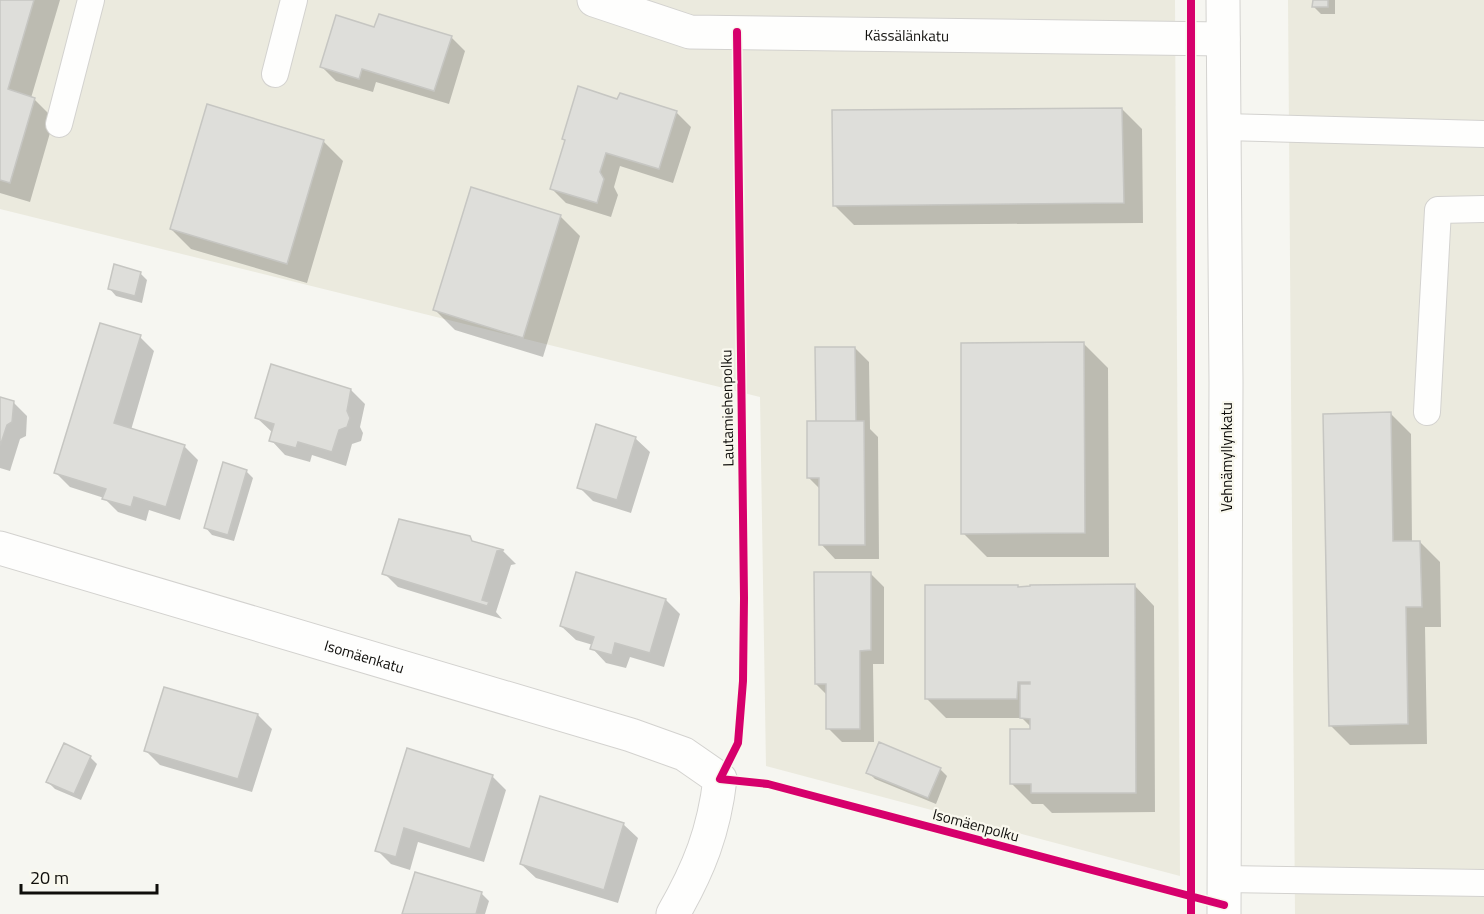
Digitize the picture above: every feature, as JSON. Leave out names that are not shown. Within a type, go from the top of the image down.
[{"type":"street","name":"Kässälänkatu","points":[[594,0],[690,32],[1223,39]]},
{"type":"street","name":"Vehnämyllynkatu","points":[[1223,0],[1226,382],[1224,914]]},
{"type":"street","name":"Isomäenkatu","points":[[0,548],[631,735],[684,754],[720,779],[712,831],[692,881],[673,914]]},
{"type":"lane","points":[[59,124],[91,0]]},
{"type":"lane","points":[[275,74],[294,0]]},
{"type":"lane","points":[[1224,127],[1484,134]]},
{"type":"lane","points":[[1427,412],[1438,210],[1484,208]]},
{"type":"lane","points":[[1225,879],[1484,883]]},
{"type":"shaded area","points":[[0,0],[1175,0],[1180,876],[766,766],[760,397],[0,209]]},
{"type":"shaded area","points":[[1288,0],[1484,0],[1484,914],[1295,914]]},
{"type":"building","points":[[0,0],[34,0],[8,89],[35,98],[10,183],[0,180]]},
{"type":"building","points":[[1313,0],[1328,0],[1328,7],[1312,7]]},
{"type":"building","points":[[379,14],[452,36],[434,91],[362,69],[359,79],[320,67],[336,15],[374,27]]},
{"type":"building","points":[[578,86],[617,99],[620,93],[677,111],[659,169],[606,153],[600,172],[604,179],[597,203],[550,189]]},
{"type":"building","points":[[207,104],[324,140],[287,264],[170,229]]},
{"type":"building","points":[[1122,108],[1124,203],[833,206],[832,110]]},
{"type":"building","points":[[471,187],[561,215],[523,338],[433,310]]},
{"type":"building","points":[[114,264],[141,272],[135,296],[108,289]]},
{"type":"building","points":[[100,323],[141,335],[114,423],[185,445],[166,507],[134,497],[131,507],[102,499],[106,489],[54,473]]},
{"type":"building","points":[[1084,342],[1085,533],[961,534],[961,343]]},
{"type":"building","points":[[815,347],[855,347],[856,421],[816,421]]},
{"type":"building","points":[[271,364],[351,389],[347,411],[350,418],[347,427],[339,430],[332,452],[298,442],[296,448],[269,441],[274,424],[255,418]]},
{"type":"building","points":[[0,397],[14,401],[12,422],[7,425],[0,446]]},
{"type":"building","points":[[1391,412],[1393,541],[1420,541],[1422,607],[1406,607],[1408,724],[1329,726],[1323,414]]},
{"type":"building","points":[[807,421],[864,421],[865,545],[819,545],[819,478],[807,478]]},
{"type":"building","points":[[596,424],[636,437],[617,500],[577,488]]},
{"type":"building","points":[[223,462],[247,470],[228,535],[204,528]]},
{"type":"building","points":[[399,519],[470,536],[472,541],[504,550],[497,551],[482,600],[489,602],[487,606],[382,574]]},
{"type":"building","points":[[576,572],[666,599],[650,653],[615,643],[612,655],[590,649],[594,637],[560,626]]},
{"type":"building","points":[[814,572],[871,572],[871,650],[860,651],[860,729],[826,729],[826,684],[815,684]]},
{"type":"building","points":[[1135,584],[1136,793],[1031,793],[1031,784],[1010,784],[1010,729],[1030,729],[1030,719],[1020,718],[1020,684],[1030,684],[1030,682],[1018,682],[1017,699],[925,699],[925,585],[1018,585],[1018,587]]},
{"type":"building","points":[[164,687],[258,714],[238,779],[144,751]]},
{"type":"building","points":[[879,742],[941,768],[928,798],[866,773]]},
{"type":"building","points":[[64,743],[91,756],[74,794],[46,782]]},
{"type":"building","points":[[407,748],[493,775],[470,849],[404,828],[396,857],[375,851]]},
{"type":"building","points":[[540,796],[624,823],[604,890],[520,864]]},
{"type":"building","points":[[415,872],[482,892],[476,914],[402,914]]},
{"type":"cycle path","points":[[1191,0],[1191,914]]},
{"type":"cycle path","name":"Lautamiehenpolku","points":[[737,32],[743,681],[738,743],[720,779],[768,784],[1224,905]]}]
